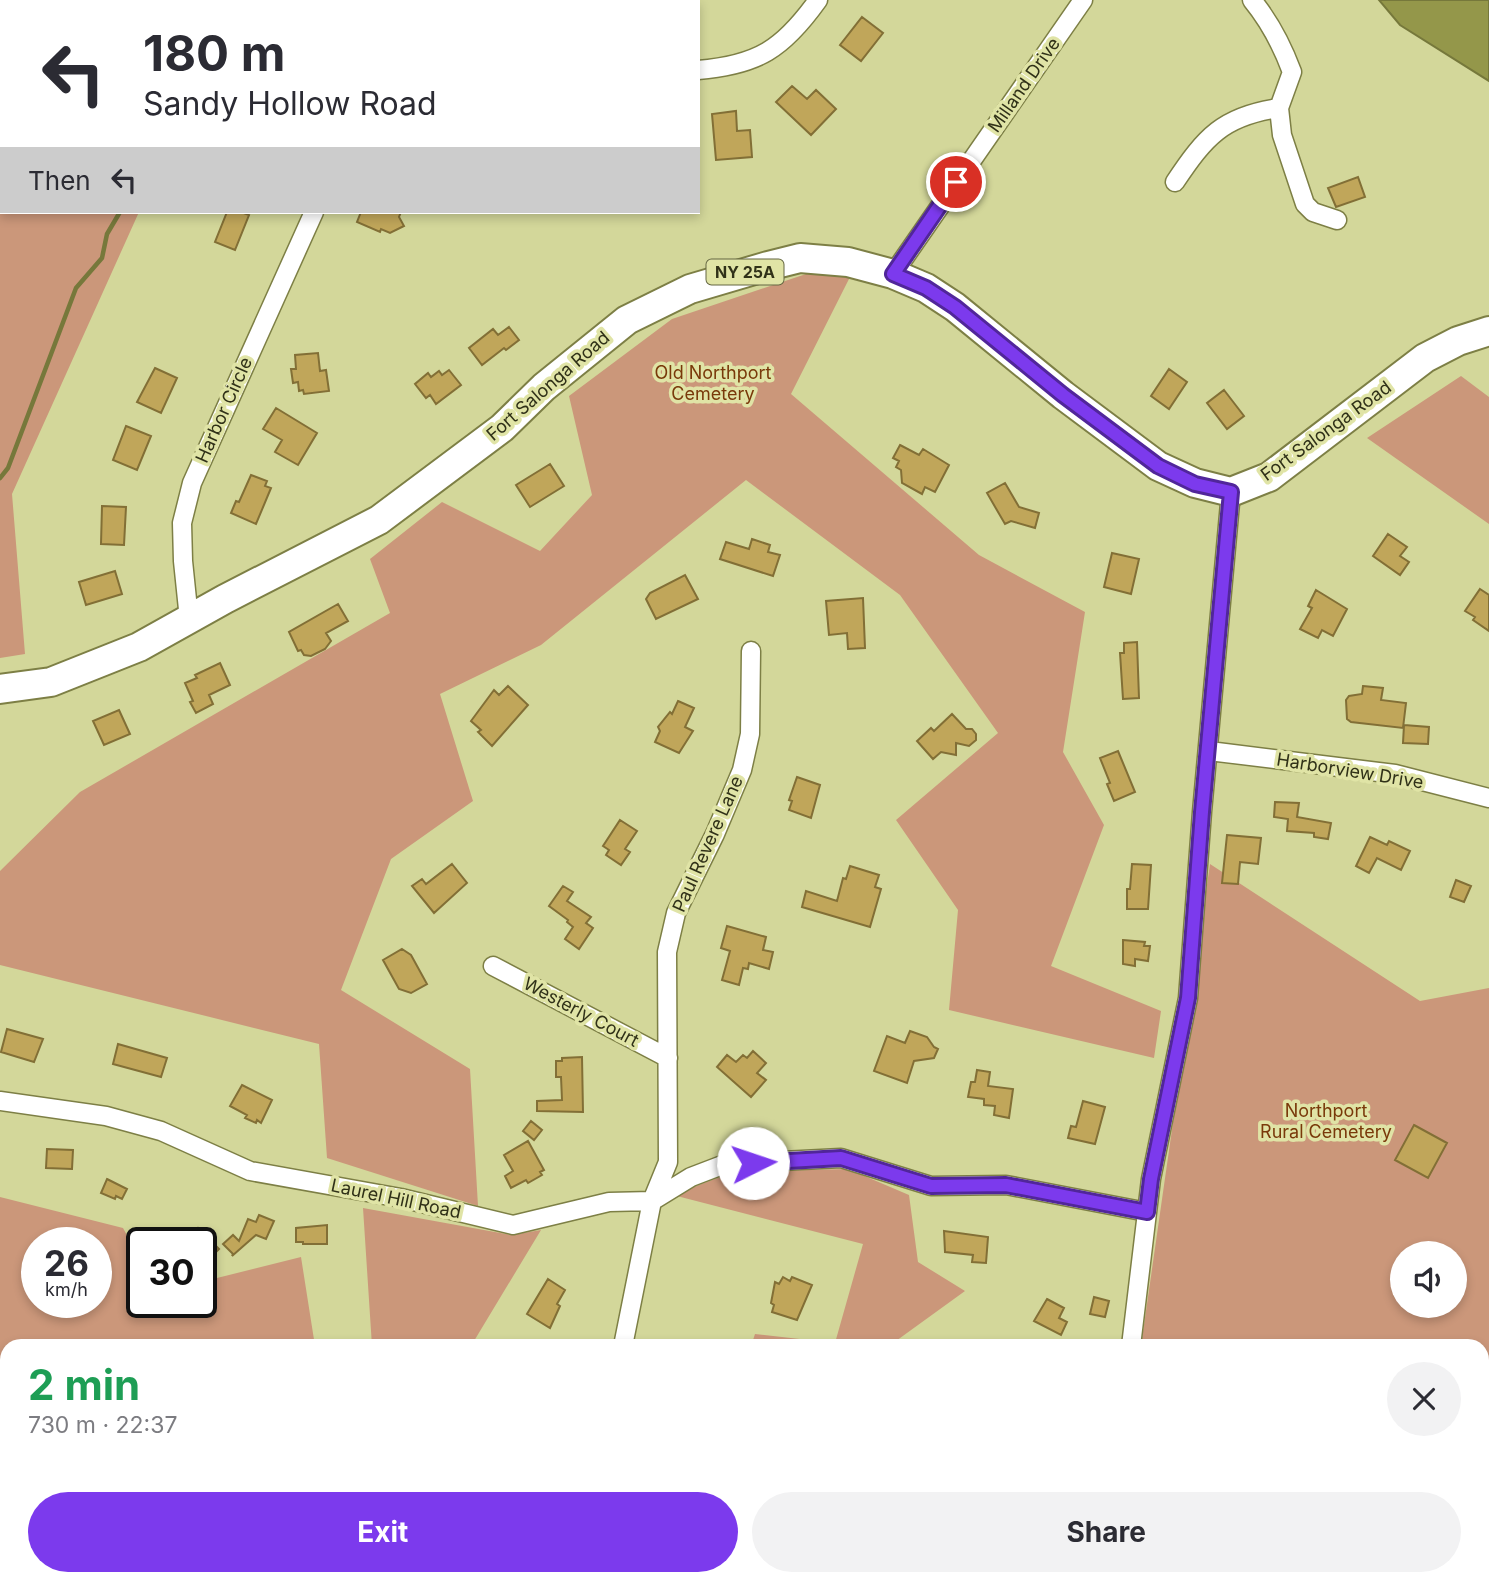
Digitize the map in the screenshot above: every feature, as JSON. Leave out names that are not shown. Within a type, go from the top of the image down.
[{"type":"main road","name":"Fort Salonga Road","points":[[0,689],[51,682],[139,646],[379,520],[502,428],[544,387],[627,320],[690,289],[800,258],[848,262],[893,274],[926,288],[955,307],[1063,395],[1158,466],[1195,484],[1231,492],[1269,477],[1424,358],[1458,341],[1489,331]]},
{"type":"street","points":[[700,70],[748,62],[778,46],[804,20],[818,0]]},
{"type":"street","name":"Milland Drive","points":[[893,274],[1083,0]]},
{"type":"street","points":[[1252,0],[1281,43],[1292,72],[1279,107],[1282,135],[1305,204],[1313,212],[1337,220]]},
{"type":"street","points":[[1175,182],[1198,147],[1224,125],[1252,111],[1279,107]]},
{"type":"street","name":"Harbor Circle","points":[[189,619],[182,523],[192,483],[313,214]]},
{"type":"street","points":[[1132,1339],[1151,1179],[1188,998],[1231,492]]},
{"type":"street","name":"Paul Revere Lane","points":[[652,1201],[668,1162],[667,952],[676,913],[720,823],[742,770],[750,734],[751,651]]},
{"type":"street","name":"Harborview Drive","points":[[1209,751],[1395,774],[1489,798]]},
{"type":"street","name":"Westerly Court","points":[[493,966],[668,1058]]},
{"type":"street","name":"Laurel Hill Road","points":[[0,1101],[106,1116],[161,1130],[250,1171],[401,1198],[513,1225],[609,1202],[652,1201]]},
{"type":"street","points":[[624,1339],[652,1201],[691,1177],[725,1164],[841,1158],[931,1186],[1006,1185],[1147,1212]]},
{"type":"green space","points":[[0,214],[138,214],[12,494],[25,654],[0,658]]},
{"type":"green space","name":"Old Northport Cemetery","points":[[806,274],[851,275],[791,394],[979,555],[1085,612],[1063,752],[1104,825],[1051,966],[1161,1011],[1154,1058],[949,1010],[958,910],[896,820],[998,733],[900,595],[746,480],[541,645],[440,694],[473,801],[391,859],[341,990],[470,1069],[478,1206],[327,1158],[319,1044],[0,965],[0,871],[80,792],[390,613],[370,559],[442,502],[540,551],[592,495],[569,396],[672,319]]},
{"type":"green space","points":[[1461,376],[1489,397],[1489,524],[1367,438]]},
{"type":"green space","name":"Northport Rural Cemetery","points":[[1210,864],[1420,1001],[1489,988],[1489,1339],[1142,1339]]},
{"type":"green space","points":[[848,1169],[909,1195],[918,1262],[965,1291],[899,1339],[836,1339],[863,1244],[673,1195],[733,1172]]},
{"type":"green space","points":[[0,1197],[123,1228],[126,1234],[126,1318],[217,1318],[217,1278],[301,1257],[314,1339],[0,1339]]},
{"type":"green space","points":[[363,1208],[512,1235],[541,1230],[475,1339],[372,1339]]},
{"type":"green space","points":[[755,1334],[799,1339],[753,1339]]},
{"type":"shaded area","points":[[1379,0],[1489,0],[1489,81],[1400,25]]},
{"type":"building","points":[[862,17],[883,33],[861,61],[840,45]]},
{"type":"building","points":[[792,86],[807,99],[816,90],[836,109],[811,135],[776,102]]},
{"type":"building","points":[[736,111],[737,131],[750,130],[752,157],[716,160],[712,114]]},
{"type":"building","points":[[1358,177],[1365,197],[1336,207],[1328,188]]},
{"type":"building","points":[[226,214],[249,215],[235,250],[215,242]]},
{"type":"building","points":[[360,214],[400,214],[404,226],[390,233],[381,229],[380,232],[357,222]]},
{"type":"building","points":[[509,327],[519,340],[482,365],[469,348],[493,329],[498,335]]},
{"type":"building","points":[[318,353],[320,371],[326,370],[329,391],[304,394],[303,390],[299,391],[298,382],[293,383],[291,369],[296,369],[295,355]]},
{"type":"building","points":[[155,368],[177,378],[161,413],[137,402]]},
{"type":"building","points":[[1169,369],[1187,382],[1169,409],[1151,396]]},
{"type":"building","points":[[449,370],[461,385],[436,404],[430,395],[426,398],[415,384],[428,373],[431,377],[439,371],[442,375]]},
{"type":"building","points":[[1224,390],[1244,416],[1227,429],[1207,403]]},
{"type":"building","points":[[276,408],[317,433],[298,465],[275,452],[282,440],[263,429]]},
{"type":"building","points":[[126,426],[151,436],[137,470],[113,460]]},
{"type":"building","points":[[900,445],[919,455],[923,449],[949,465],[935,492],[925,487],[922,494],[902,483],[901,470],[896,467],[899,461],[893,458]]},
{"type":"building","points":[[550,464],[564,486],[530,507],[516,485]]},
{"type":"building","points":[[251,475],[267,481],[265,486],[271,488],[256,524],[231,513]]},
{"type":"building","points":[[1005,483],[1019,507],[1039,513],[1035,528],[1011,521],[1005,524],[987,493]]},
{"type":"building","points":[[102,506],[126,507],[124,545],[101,544]]},
{"type":"building","points":[[1388,534],[1407,547],[1400,556],[1409,562],[1400,575],[1373,556]]},
{"type":"building","points":[[752,539],[770,545],[768,552],[780,555],[773,576],[720,559],[726,542],[749,549]]},
{"type":"building","points":[[1112,553],[1139,559],[1131,594],[1104,587]]},
{"type":"building","points":[[115,571],[122,594],[86,605],[79,582]]},
{"type":"building","points":[[685,575],[698,599],[656,619],[646,599],[650,593]]},
{"type":"building","points":[[1480,589],[1489,595],[1489,631],[1465,611]]},
{"type":"building","points":[[1316,590],[1347,609],[1333,636],[1322,630],[1318,638],[1300,629],[1312,608],[1308,606]]},
{"type":"building","points":[[863,598],[865,648],[848,649],[847,633],[829,635],[826,601]]},
{"type":"building","points":[[338,604],[348,621],[326,633],[331,641],[325,649],[311,656],[298,651],[289,632]]},
{"type":"building","points":[[1137,642],[1139,698],[1123,699],[1120,653],[1124,653],[1124,643]]},
{"type":"building","points":[[220,663],[230,685],[209,695],[213,704],[196,713],[185,683]]},
{"type":"building","points":[[508,686],[528,705],[492,746],[471,721],[494,690],[499,695]]},
{"type":"building","points":[[1363,686],[1383,688],[1381,700],[1406,703],[1403,728],[1351,722],[1347,719],[1346,700],[1349,696],[1362,694]]},
{"type":"building","points":[[678,701],[694,708],[685,727],[693,731],[679,753],[655,742],[660,731],[658,727],[670,712],[672,714]]},
{"type":"building","points":[[119,710],[130,734],[104,745],[93,721]]},
{"type":"building","points":[[952,714],[966,729],[972,729],[976,740],[969,746],[956,743],[956,755],[941,752],[933,759],[917,741],[931,728],[934,731]]},
{"type":"building","points":[[1404,725],[1429,727],[1428,744],[1403,743]]},
{"type":"building","points":[[1118,751],[1135,792],[1114,801],[1100,758]]},
{"type":"building","points":[[797,777],[820,785],[811,818],[789,810],[792,801],[789,800]]},
{"type":"building","points":[[1275,802],[1299,803],[1297,817],[1331,823],[1328,839],[1314,837],[1314,833],[1287,831],[1288,819],[1274,817]]},
{"type":"building","points":[[620,820],[637,831],[625,849],[630,852],[621,865],[606,855],[609,850],[603,846]]},
{"type":"building","points":[[1227,835],[1261,838],[1258,864],[1240,862],[1238,884],[1222,883]]},
{"type":"building","points":[[1370,837],[1387,845],[1389,841],[1410,851],[1401,870],[1377,858],[1369,873],[1356,866]]},
{"type":"building","points":[[452,864],[467,883],[434,913],[412,886],[422,879],[426,884]]},
{"type":"building","points":[[1132,864],[1151,865],[1148,909],[1127,909],[1127,889],[1130,889]]},
{"type":"building","points":[[850,866],[879,875],[875,887],[881,889],[870,927],[802,907],[806,891],[837,901],[843,878],[846,879]]},
{"type":"building","points":[[1456,880],[1471,886],[1464,902],[1450,897]]},
{"type":"building","points":[[563,886],[573,892],[567,901],[591,917],[586,923],[593,928],[579,949],[565,939],[573,927],[549,906]]},
{"type":"building","points":[[727,926],[766,937],[763,950],[773,952],[769,969],[749,963],[748,969],[743,968],[739,985],[722,980],[730,951],[721,948]]},
{"type":"building","points":[[1123,940],[1145,942],[1144,946],[1150,946],[1148,961],[1135,959],[1135,966],[1123,964]]},
{"type":"building","points":[[402,949],[411,955],[427,984],[411,993],[399,989],[383,960]]},
{"type":"building","points":[[7,1029],[43,1039],[34,1062],[1,1052]]},
{"type":"building","points":[[910,1031],[927,1037],[938,1049],[934,1058],[914,1061],[907,1083],[874,1071],[887,1036],[905,1043]]},
{"type":"building","points":[[118,1044],[167,1058],[161,1077],[113,1064]]},
{"type":"building","points":[[753,1051],[766,1063],[757,1073],[766,1080],[751,1097],[717,1067],[727,1055],[736,1062],[743,1055],[747,1058]]},
{"type":"building","points":[[582,1057],[583,1112],[537,1111],[537,1101],[562,1100],[561,1077],[556,1077],[556,1061]]},
{"type":"building","points":[[977,1070],[990,1072],[988,1086],[1013,1089],[1009,1118],[994,1115],[995,1106],[984,1105],[984,1099],[968,1097]]},
{"type":"building","points":[[242,1085],[272,1100],[261,1123],[245,1118],[247,1115],[230,1106]]},
{"type":"building","points":[[1083,1101],[1105,1107],[1095,1144],[1068,1138],[1071,1126],[1076,1127]]},
{"type":"building","points":[[531,1121],[542,1130],[534,1140],[523,1131]]},
{"type":"building","points":[[1414,1125],[1447,1143],[1428,1178],[1395,1160]]},
{"type":"building","points":[[528,1141],[544,1170],[540,1172],[542,1175],[528,1183],[526,1180],[511,1188],[505,1176],[513,1171],[504,1155]]},
{"type":"building","points":[[47,1149],[73,1150],[72,1169],[46,1168]]},
{"type":"building","points":[[107,1179],[127,1189],[122,1199],[101,1193]]},
{"type":"building","points":[[259,1215],[274,1221],[266,1239],[256,1235],[232,1256],[223,1244],[233,1235],[239,1241],[248,1219],[256,1222]]},
{"type":"building","points":[[327,1225],[327,1244],[296,1242],[296,1228]]},
{"type":"building","points":[[944,1231],[988,1237],[986,1263],[972,1262],[973,1255],[945,1252]]},
{"type":"building","points":[[783,1277],[790,1281],[792,1277],[812,1285],[797,1320],[772,1312],[775,1282],[779,1284]]},
{"type":"building","points":[[548,1279],[565,1290],[557,1304],[560,1306],[550,1328],[527,1314]]},
{"type":"building","points":[[1094,1297],[1109,1301],[1105,1317],[1090,1314]]},
{"type":"building","points":[[1047,1299],[1064,1308],[1059,1318],[1067,1322],[1061,1335],[1034,1321]]},
{"type":"waterway","points":[[0,478],[8,468],[76,288],[102,258],[107,234],[119,214]]},
{"type":"route","points":[[753,1163],[841,1158],[931,1186],[1006,1185],[1147,1212],[1151,1179],[1188,998],[1195,889],[1231,492],[1195,484],[1158,466],[1063,395],[955,307],[926,288],[893,274],[956,182]]}]
